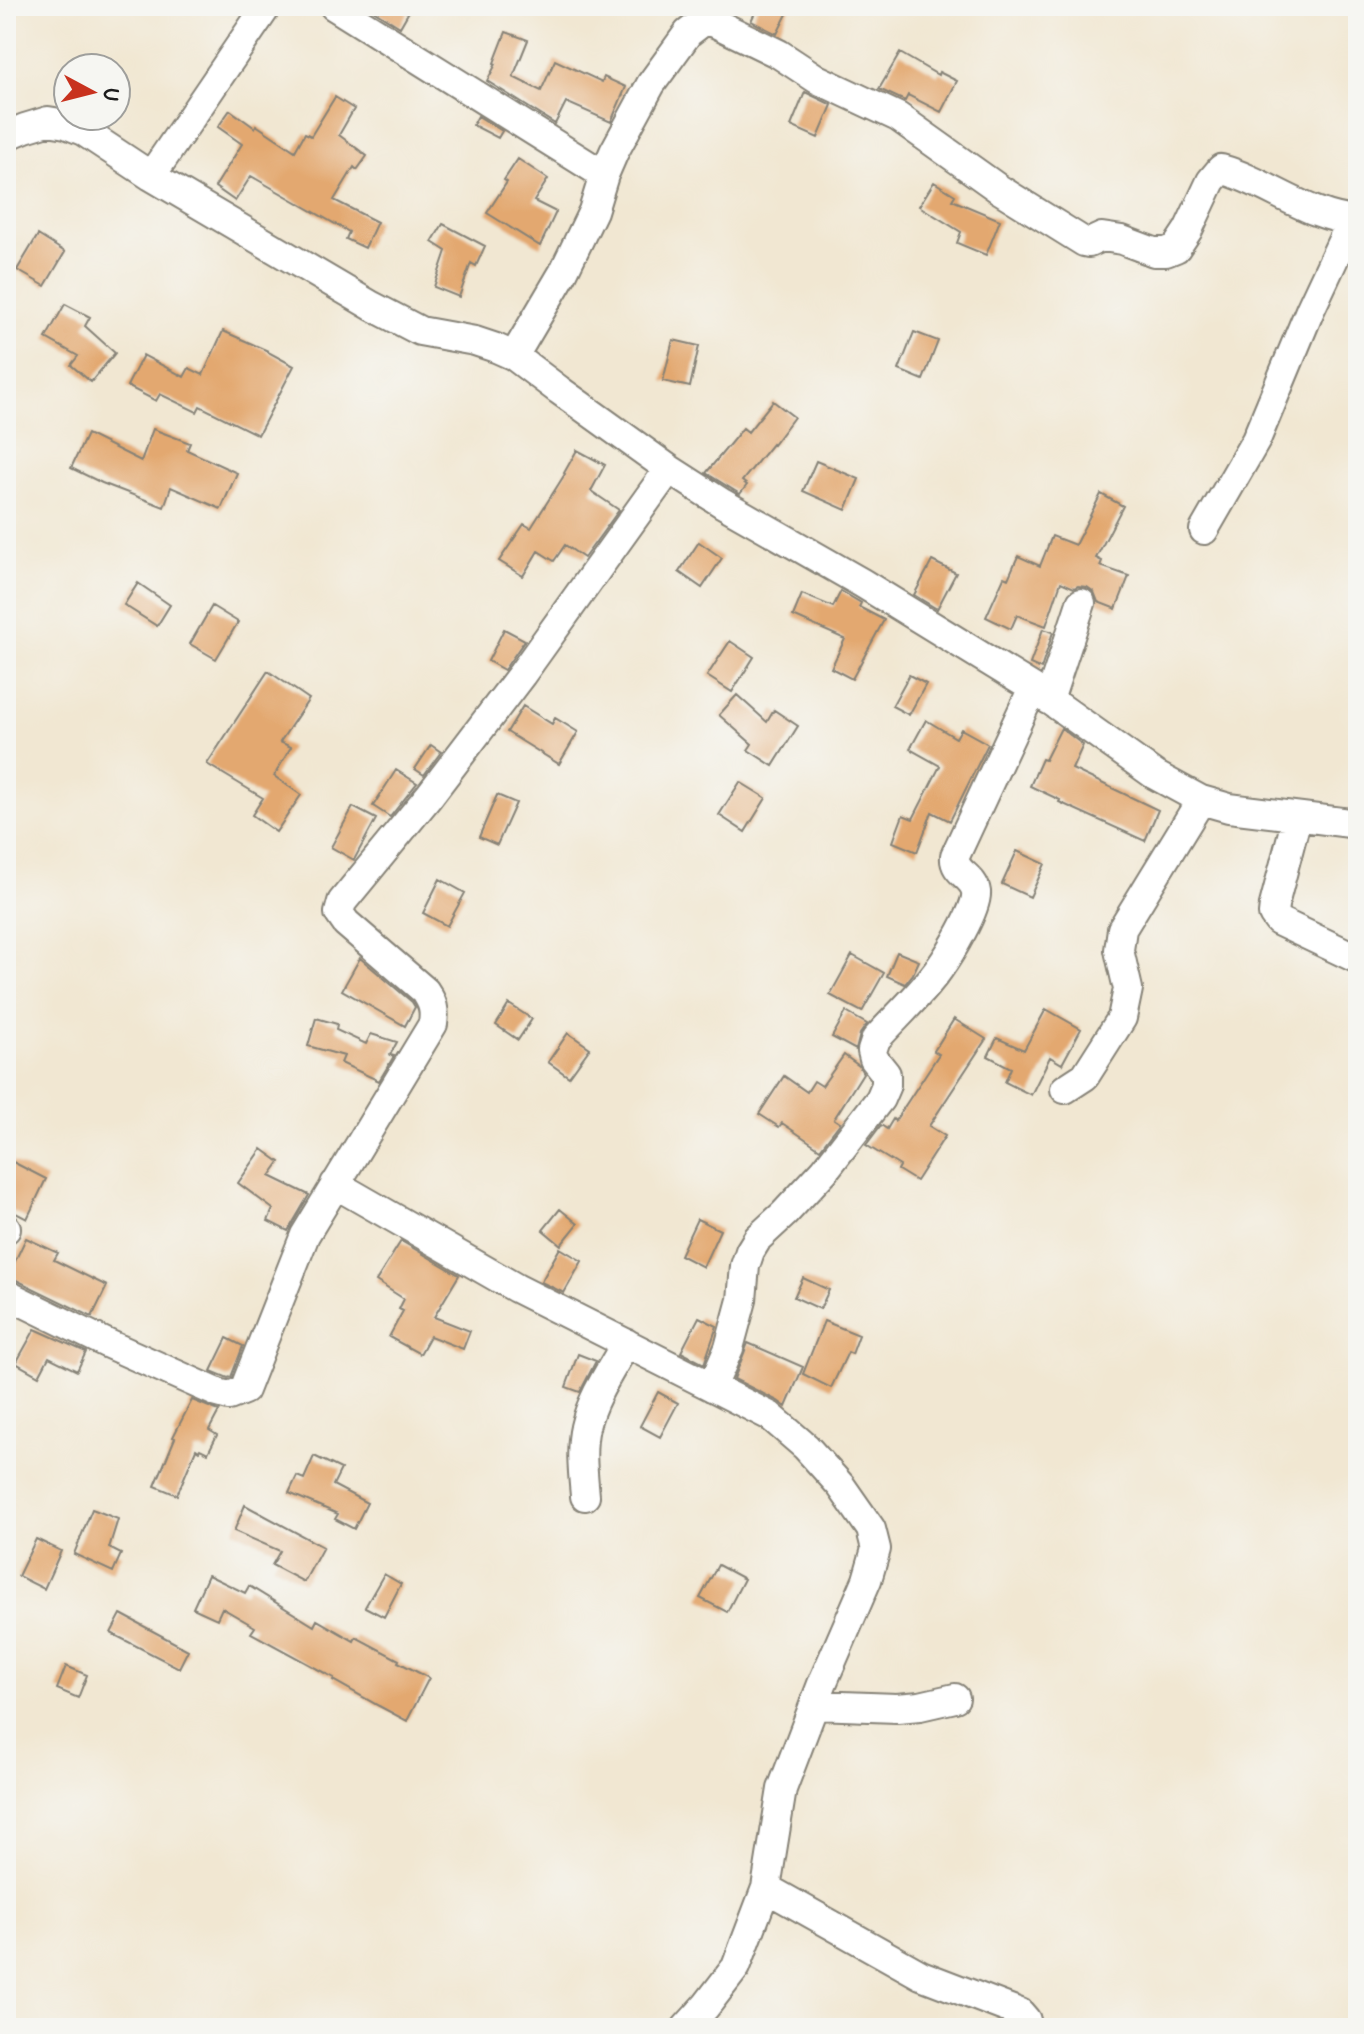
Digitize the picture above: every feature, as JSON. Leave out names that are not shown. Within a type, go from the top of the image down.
[{"type":"street","points":[[151,176],[267,6]]},
{"type":"street","points":[[334,6],[604,175]]},
{"type":"street","points":[[514,356],[563,273],[593,211],[604,175],[651,84],[688,33],[701,23],[711,21],[779,54],[817,79],[898,117],[999,189],[1084,242],[1102,237],[1122,240],[1154,252],[1176,248],[1211,181],[1221,169],[1242,175],[1320,212],[1355,220],[1310,310],[1256,440],[1204,530]]},
{"type":"street","points":[[6,136],[48,121],[83,131],[151,176],[372,306],[420,331],[475,341],[514,356],[669,469],[1041,694],[1155,775],[1201,800],[1229,808],[1358,824]]},
{"type":"street","points":[[6,1294],[218,1393],[229,1396],[244,1390],[305,1235],[433,1024],[433,1003],[425,991],[346,923],[339,913],[342,902],[429,796],[522,674],[669,469]]},
{"type":"street","points":[[712,1387],[729,1348],[742,1300],[745,1266],[750,1251],[758,1238],[824,1171],[880,1099],[886,1085],[886,1074],[874,1059],[872,1051],[876,1039],[938,970],[974,910],[976,891],[970,880],[957,869],[955,856],[1041,694],[1081,603]]},
{"type":"street","points":[[1065,1089],[1085,1076],[1122,1018],[1128,989],[1119,950],[1122,929],[1201,800]]},
{"type":"street","points":[[1297,817],[1273,914],[1278,921],[1358,959]]},
{"type":"street","points":[[335,1184],[516,1288],[770,1416],[806,1447],[841,1486],[871,1529],[876,1549],[867,1580],[782,1789],[766,1888],[736,1967],[686,2028]]},
{"type":"street","points":[[585,1496],[585,1427],[596,1397],[626,1343]]},
{"type":"street","points":[[815,1705],[897,1708],[955,1698]]},
{"type":"street","points":[[766,1888],[921,1975],[1020,2013],[1026,2020],[1027,2028]]},
{"type":"building","points":[[367,6],[396,6],[408,13],[400,27]]},
{"type":"building","points":[[758,6],[791,6],[777,34],[751,21]]},
{"type":"building","points":[[506,32],[528,40],[513,77],[541,91],[555,60],[602,82],[604,77],[626,87],[611,122],[566,102],[555,124],[487,81]]},
{"type":"building","points":[[900,53],[938,75],[939,72],[957,81],[941,112],[908,95],[905,101],[879,89]]},
{"type":"building","points":[[805,92],[832,105],[818,138],[791,126]]},
{"type":"building","points":[[335,97],[354,109],[339,135],[367,156],[357,170],[354,167],[334,200],[377,222],[365,248],[346,239],[349,232],[251,176],[235,201],[215,187],[242,144],[218,127],[230,110],[295,151],[305,133],[311,136]]},
{"type":"building","points":[[478,116],[502,131],[498,138],[473,125]]},
{"type":"building","points":[[518,159],[548,179],[534,201],[556,212],[540,246],[487,213]]},
{"type":"building","points":[[934,182],[955,195],[952,200],[1000,220],[986,255],[957,243],[961,232],[919,206]]},
{"type":"building","points":[[443,224],[485,246],[476,266],[471,263],[459,297],[434,287],[446,251],[432,242]]},
{"type":"building","points":[[38,235],[65,252],[45,286],[17,270]]},
{"type":"building","points":[[65,304],[90,317],[85,326],[115,353],[91,382],[71,365],[78,356],[46,338]]},
{"type":"building","points":[[223,331],[294,366],[258,435],[200,406],[197,412],[160,394],[156,401],[127,386],[143,355],[184,377],[189,368],[203,375]]},
{"type":"building","points":[[914,332],[938,341],[923,380],[899,370]]},
{"type":"building","points":[[673,340],[699,346],[690,387],[663,381]]},
{"type":"building","points":[[773,401],[794,417],[742,481],[747,485],[740,494],[706,473],[743,428],[748,432]]},
{"type":"building","points":[[153,429],[190,443],[187,450],[237,473],[221,509],[171,487],[164,507],[71,468],[87,434],[141,461]]},
{"type":"building","points":[[577,450],[605,465],[591,491],[619,510],[584,558],[565,545],[554,561],[538,551],[523,576],[499,561],[524,524],[531,528]]},
{"type":"building","points":[[816,461],[859,479],[846,510],[803,491]]},
{"type":"building","points":[[1101,494],[1123,506],[1096,558],[1102,561],[1100,566],[1129,576],[1116,609],[1098,602],[1094,592],[1087,587],[1074,588],[1061,582],[1046,626],[1017,615],[1011,629],[986,617],[1004,577],[1008,579],[1018,556],[1040,566],[1052,536],[1075,545]]},
{"type":"building","points":[[699,542],[722,558],[702,588],[679,572]]},
{"type":"building","points":[[932,561],[956,573],[937,609],[914,595]]},
{"type":"building","points":[[138,583],[170,605],[157,626],[124,605]]},
{"type":"building","points":[[841,591],[861,603],[859,607],[884,620],[852,679],[831,668],[845,639],[793,616],[802,594],[833,607]]},
{"type":"building","points":[[212,606],[238,622],[216,659],[190,644]]},
{"type":"building","points":[[504,629],[525,640],[504,670],[488,661]]},
{"type":"building","points":[[1043,629],[1053,632],[1041,669],[1030,664]]},
{"type":"building","points":[[730,641],[754,657],[732,692],[707,676]]},
{"type":"building","points":[[268,671],[309,699],[280,742],[291,747],[274,776],[301,795],[276,832],[252,815],[263,798],[207,764]]},
{"type":"building","points":[[909,675],[926,684],[909,715],[892,706]]},
{"type":"building","points":[[737,695],[767,722],[774,710],[798,726],[773,766],[748,750],[752,744],[719,715]]},
{"type":"building","points":[[523,706],[552,724],[555,718],[578,732],[559,764],[507,732]]},
{"type":"building","points":[[926,720],[956,738],[961,729],[988,744],[950,821],[932,812],[917,852],[893,842],[903,815],[913,819],[940,766],[910,749]]},
{"type":"building","points":[[1061,728],[1083,745],[1072,769],[1158,810],[1145,841],[1030,786]]},
{"type":"building","points":[[431,745],[441,752],[424,775],[415,769]]},
{"type":"building","points":[[396,770],[417,783],[390,817],[373,806]]},
{"type":"building","points":[[740,782],[766,798],[745,832],[719,815]]},
{"type":"building","points":[[497,795],[516,803],[497,845],[479,837]]},
{"type":"building","points":[[353,807],[376,819],[354,860],[331,847]]},
{"type":"building","points":[[1017,851],[1045,864],[1030,897],[1002,884]]},
{"type":"building","points":[[440,879],[465,893],[447,926],[423,913]]},
{"type":"building","points":[[897,952],[919,961],[905,984],[887,976]]},
{"type":"building","points":[[852,955],[884,973],[862,1012],[830,995]]},
{"type":"building","points":[[360,958],[412,1002],[415,1007],[405,1026],[342,990]]},
{"type":"building","points":[[509,1004],[532,1019],[518,1040],[496,1025]]},
{"type":"building","points":[[1046,1009],[1081,1029],[1062,1064],[1050,1057],[1031,1095],[1005,1082],[1011,1068],[988,1056],[997,1038],[1024,1050]]},
{"type":"building","points":[[846,1012],[867,1024],[860,1034],[856,1050],[832,1037]]},
{"type":"building","points":[[316,1018],[337,1024],[336,1030],[366,1044],[371,1034],[397,1042],[390,1055],[394,1056],[379,1081],[341,1063],[344,1056],[308,1046]]},
{"type":"building","points":[[954,1019],[986,1039],[929,1126],[945,1136],[916,1181],[898,1170],[900,1166],[866,1145],[881,1125],[887,1129],[893,1119],[895,1121],[939,1054],[934,1051]]},
{"type":"building","points":[[568,1033],[590,1048],[569,1077],[548,1062]]},
{"type":"building","points":[[844,1055],[863,1073],[834,1119],[840,1123],[820,1149],[782,1123],[779,1127],[759,1114],[784,1076],[807,1092],[814,1081],[822,1086]]},
{"type":"building","points":[[262,1149],[280,1162],[270,1176],[309,1195],[288,1231],[268,1221],[273,1209],[238,1183]]},
{"type":"building","points":[[13,1162],[46,1179],[27,1219],[6,1208],[6,1177]]},
{"type":"building","points":[[560,1209],[578,1224],[561,1245],[543,1230]]},
{"type":"building","points":[[697,1219],[720,1230],[703,1267],[680,1255]]},
{"type":"building","points":[[26,1238],[58,1253],[54,1260],[107,1286],[92,1317],[8,1276]]},
{"type":"building","points":[[401,1241],[459,1275],[434,1317],[470,1331],[463,1349],[430,1336],[420,1354],[389,1337],[403,1311],[399,1309],[404,1299],[376,1281]]},
{"type":"building","points":[[560,1248],[582,1261],[564,1293],[541,1282]]},
{"type":"building","points":[[803,1278],[829,1290],[820,1309],[794,1297]]},
{"type":"building","points":[[699,1317],[717,1326],[704,1364],[681,1352]]},
{"type":"building","points":[[824,1321],[859,1335],[852,1354],[848,1352],[831,1388],[803,1374]]},
{"type":"building","points":[[35,1329],[86,1352],[77,1371],[49,1357],[39,1376],[16,1363]]},
{"type":"building","points":[[227,1338],[243,1346],[228,1378],[211,1371]]},
{"type":"building","points":[[748,1343],[803,1367],[786,1407],[734,1379]]},
{"type":"building","points":[[578,1354],[596,1361],[580,1392],[566,1387]]},
{"type":"building","points":[[658,1392],[678,1403],[660,1437],[640,1426]]},
{"type":"building","points":[[192,1400],[219,1411],[209,1430],[217,1435],[208,1453],[196,1449],[177,1495],[155,1486],[173,1437]]},
{"type":"building","points":[[314,1456],[341,1469],[333,1485],[367,1503],[354,1529],[335,1519],[338,1514],[289,1493],[297,1476],[304,1479]]},
{"type":"building","points":[[245,1505],[323,1547],[304,1582],[272,1565],[280,1551],[234,1531]]},
{"type":"building","points":[[92,1509],[118,1519],[109,1548],[121,1554],[113,1572],[74,1554]]},
{"type":"building","points":[[36,1539],[61,1551],[44,1589],[18,1576]]},
{"type":"building","points":[[718,1565],[744,1579],[727,1612],[700,1598]]},
{"type":"building","points":[[384,1574],[401,1584],[384,1617],[365,1607]]},
{"type":"building","points":[[208,1575],[245,1593],[249,1586],[314,1626],[317,1620],[354,1641],[356,1637],[429,1678],[407,1721],[251,1633],[255,1627],[222,1608],[217,1619],[193,1608]]},
{"type":"building","points":[[121,1614],[188,1650],[179,1668],[111,1633]]},
{"type":"building","points":[[66,1666],[87,1675],[78,1698],[57,1689]]}]
